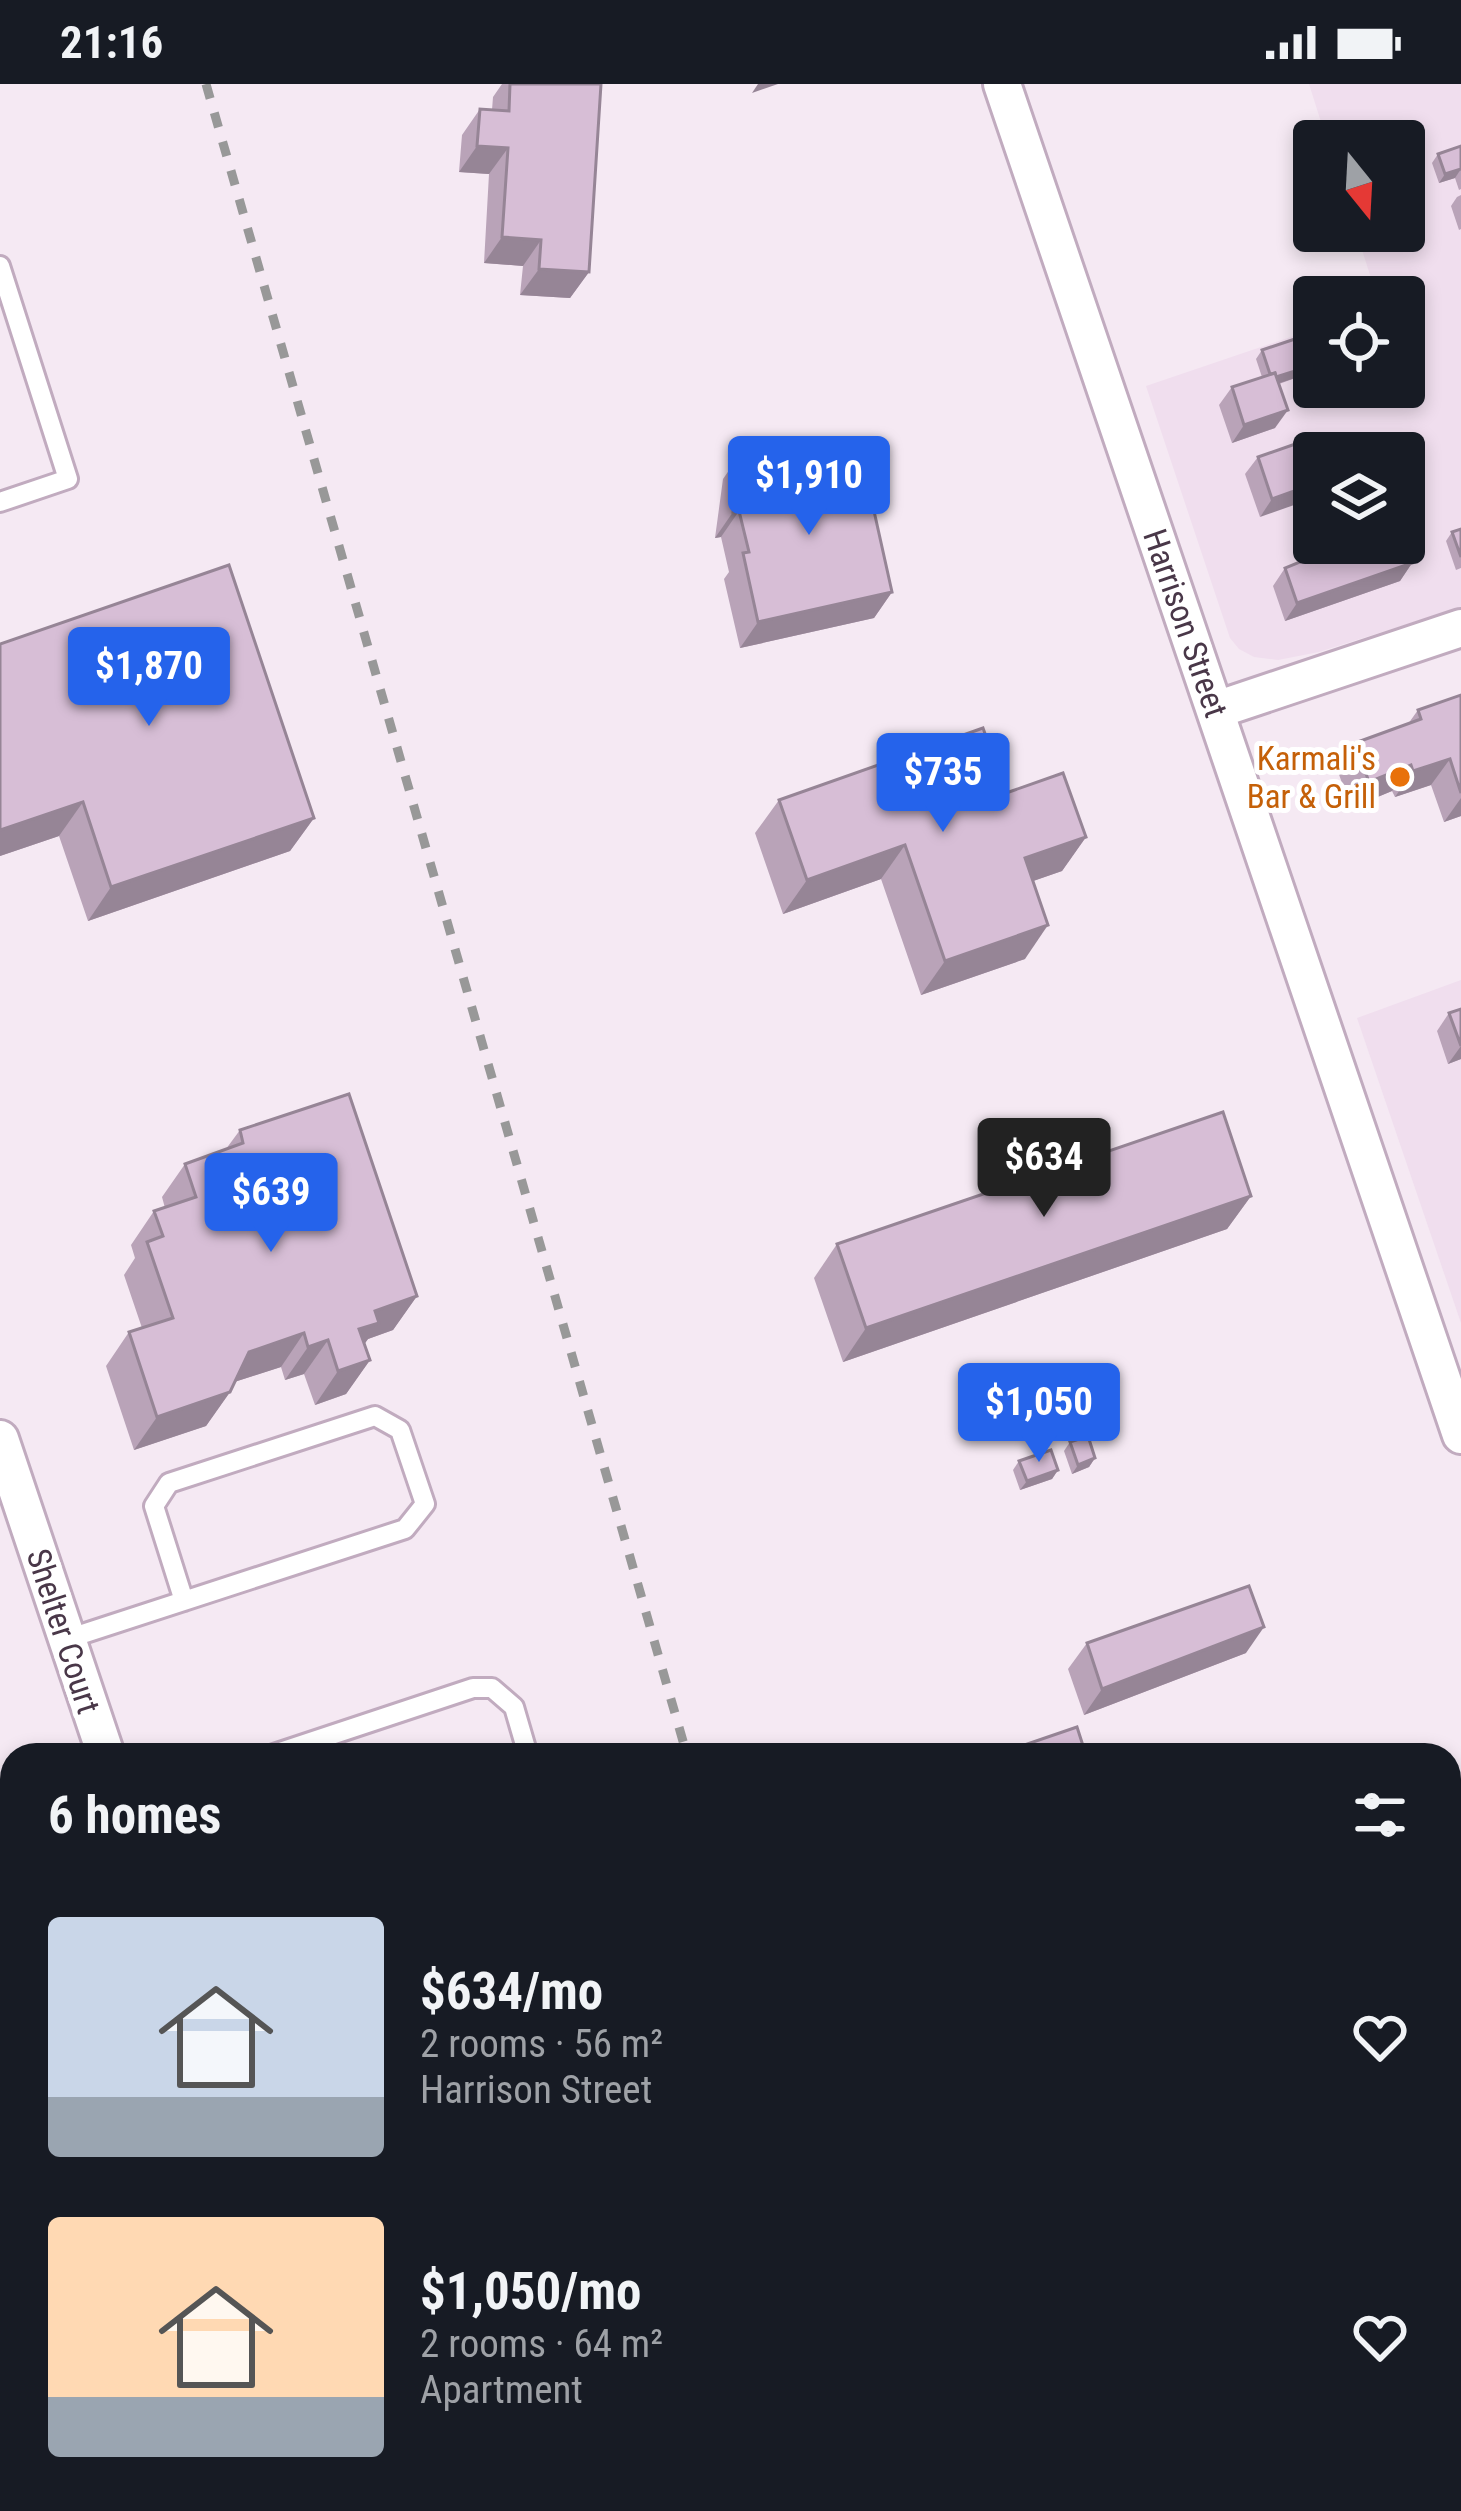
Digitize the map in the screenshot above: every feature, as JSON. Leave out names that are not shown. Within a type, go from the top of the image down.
[{"type":"street","name":"Harrison Street","points":[[1002,84],[1461,1435]]},
{"type":"street","points":[[1216,710],[1461,628]]},
{"type":"street","name":"Shelter Court","points":[[0,1439],[102,1743]]},
{"type":"lane","points":[[0,266],[68,479],[0,502]]},
{"type":"lane","points":[[67,1639],[184,1601],[405,1529],[425,1504],[400,1430],[375,1416],[169,1483],[154,1506],[184,1601]]},
{"type":"lane","points":[[308,1743],[472,1688],[492,1688],[514,1707],[524,1743]]},
{"type":"shaded area","points":[[1309,84],[1461,84],[1461,607],[1319,652],[1278,660],[1254,657],[1230,638],[1146,386],[1293,336],[1293,408],[1425,408],[1425,276],[1370,276],[1363,252],[1425,252],[1425,120],[1320,120]]},
{"type":"shaded area","points":[[1461,980],[1461,1323],[1357,1018]]},
{"type":"building","points":[[510,84],[601,84],[589,272],[539,269],[541,240],[502,237],[508,148],[477,146],[480,109],[509,111]]},
{"type":"building","points":[[1461,146],[1461,169],[1445,174],[1438,154]]},
{"type":"building","points":[[1293,340],[1293,372],[1270,374],[1262,350]]},
{"type":"building","points":[[1275,373],[1288,410],[1244,425],[1232,387]]},
{"type":"building","points":[[1293,445],[1293,492],[1272,499],[1258,457]]},
{"type":"building","points":[[741,453],[763,464],[771,478],[862,457],[892,592],[758,622],[743,553],[749,552],[739,511],[733,512]]},
{"type":"building","points":[[1461,529],[1461,557],[1452,532]]},
{"type":"building","points":[[1295,564],[1409,564],[1297,603],[1285,568]]},
{"type":"building","points":[[229,565],[314,818],[111,887],[83,802],[0,830],[0,644]]},
{"type":"building","points":[[1461,695],[1461,793],[1450,759],[1413,771],[1411,765],[1369,782],[1355,743],[1421,719],[1418,710]]},
{"type":"building","points":[[983,728],[1006,793],[1063,773],[1086,837],[1025,858],[1048,925],[945,961],[905,845],[807,880],[779,800]]},
{"type":"building","points":[[1461,1009],[1461,1046],[1449,1013]]},
{"type":"building","points":[[349,1094],[417,1296],[375,1311],[379,1323],[359,1329],[370,1360],[338,1371],[328,1340],[308,1347],[304,1333],[249,1352],[230,1392],[157,1417],[129,1332],[173,1318],[147,1242],[163,1236],[154,1211],[196,1197],[185,1164],[243,1143],[240,1130]]},
{"type":"building","points":[[1223,1112],[1251,1196],[866,1328],[837,1244]]},
{"type":"building","points":[[1088,1436],[1095,1458],[1078,1465],[1070,1442]]},
{"type":"building","points":[[1051,1450],[1058,1470],[1027,1481],[1019,1461]]},
{"type":"building","points":[[1249,1586],[1264,1627],[1102,1689],[1087,1643]]},
{"type":"building","points":[[1077,1727],[1082,1743],[1030,1743]]},
{"type":"railway","points":[[206,84],[684,1743]]},
{"type":"place","name":"Karmali's Bar & Grill","points":[[1400,777]]}]
